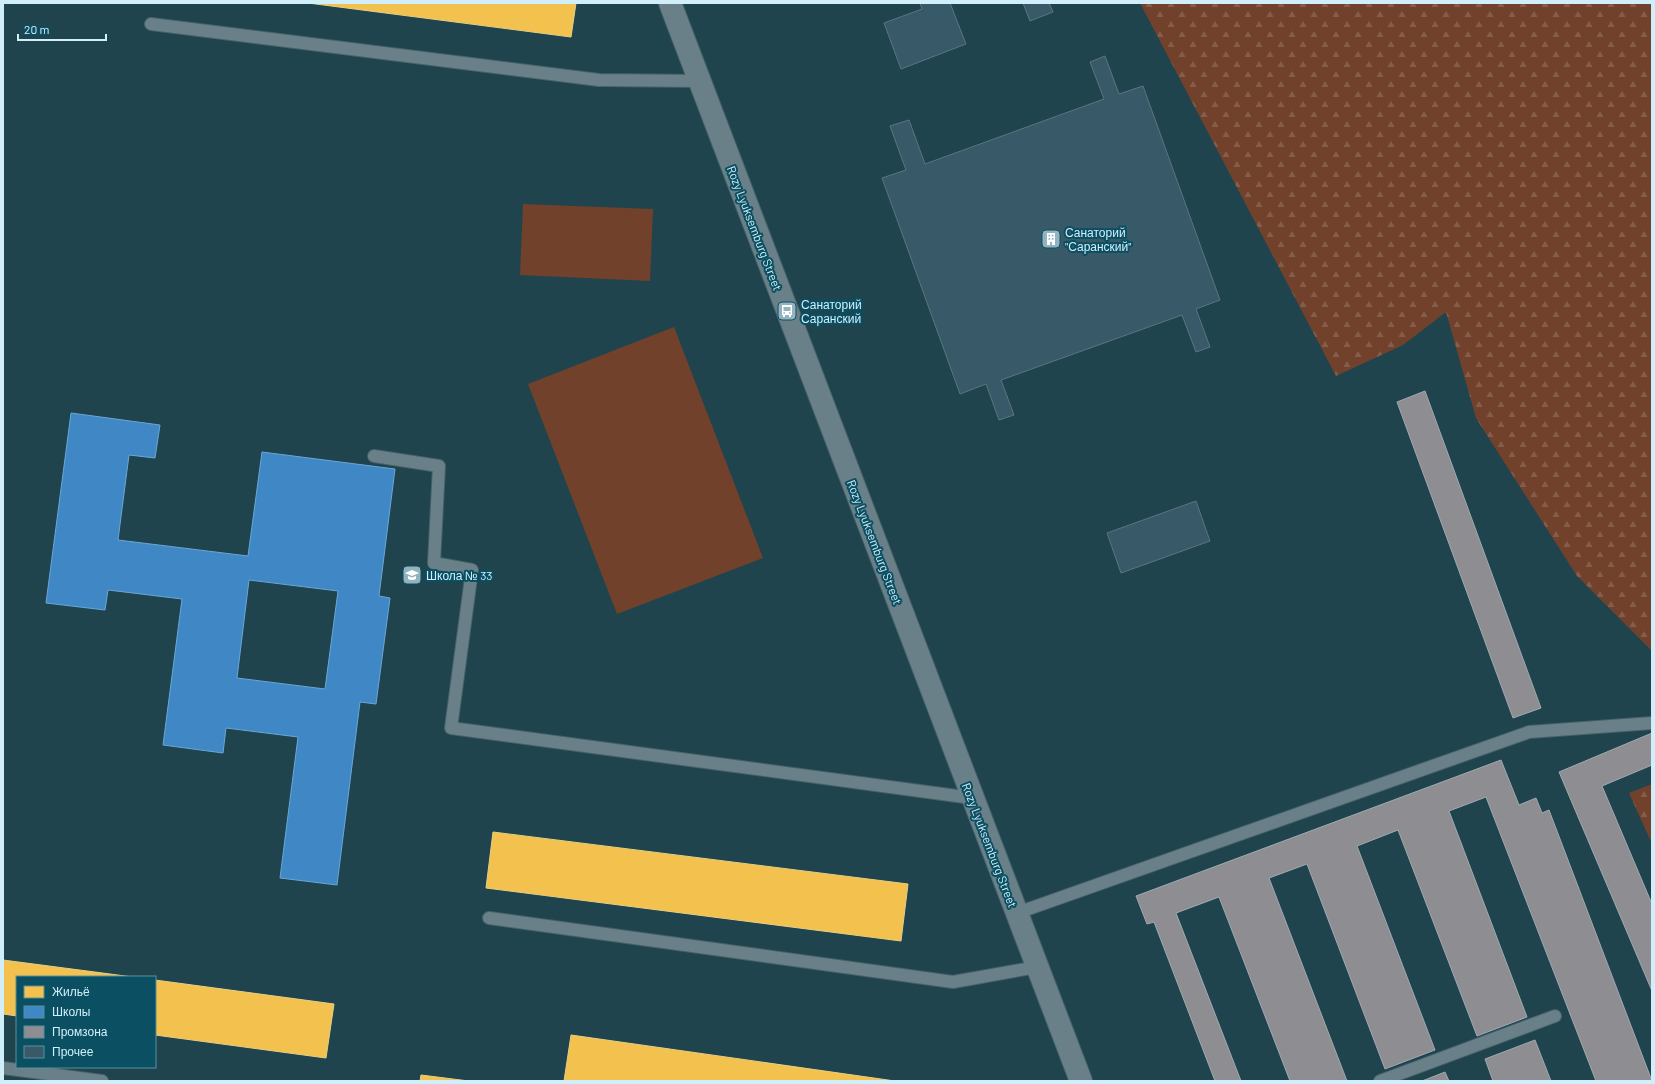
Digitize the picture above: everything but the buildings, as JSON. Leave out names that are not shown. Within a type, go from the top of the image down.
[{"type":"street","name":"Rozy Lyuksemburg Street","points":[[670,3],[1080,1081]]},
{"type":"lane","points":[[151,24],[599,80],[700,81]]},
{"type":"lane","points":[[374,456],[439,466],[434,563],[472,570],[451,728],[972,798]]},
{"type":"lane","points":[[1017,913],[1529,732],[1652,722]]},
{"type":"lane","points":[[489,918],[953,982],[1037,967]]},
{"type":"lane","points":[[1380,1081],[1555,1016]]},
{"type":"lane","points":[[3,1068],[102,1081]]},
{"type":"green space","points":[[1140,3],[1652,3],[1652,651],[1577,576],[1476,418],[1446,312],[1403,345],[1336,376]]},
{"type":"green space","points":[[523,204],[653,209],[650,281],[520,275]]},
{"type":"green space","points":[[674,327],[763,558],[617,614],[528,384]]},
{"type":"green space","points":[[1652,784],[1652,844],[1629,793]]},
{"type":"place","name":"Санаторий \"Саранский\"","points":[[1051,239]]},
{"type":"place","name":"Санаторий Саранский","points":[[787,311]]},
{"type":"place","name":"Школа № 33","points":[[412,575]]}]
